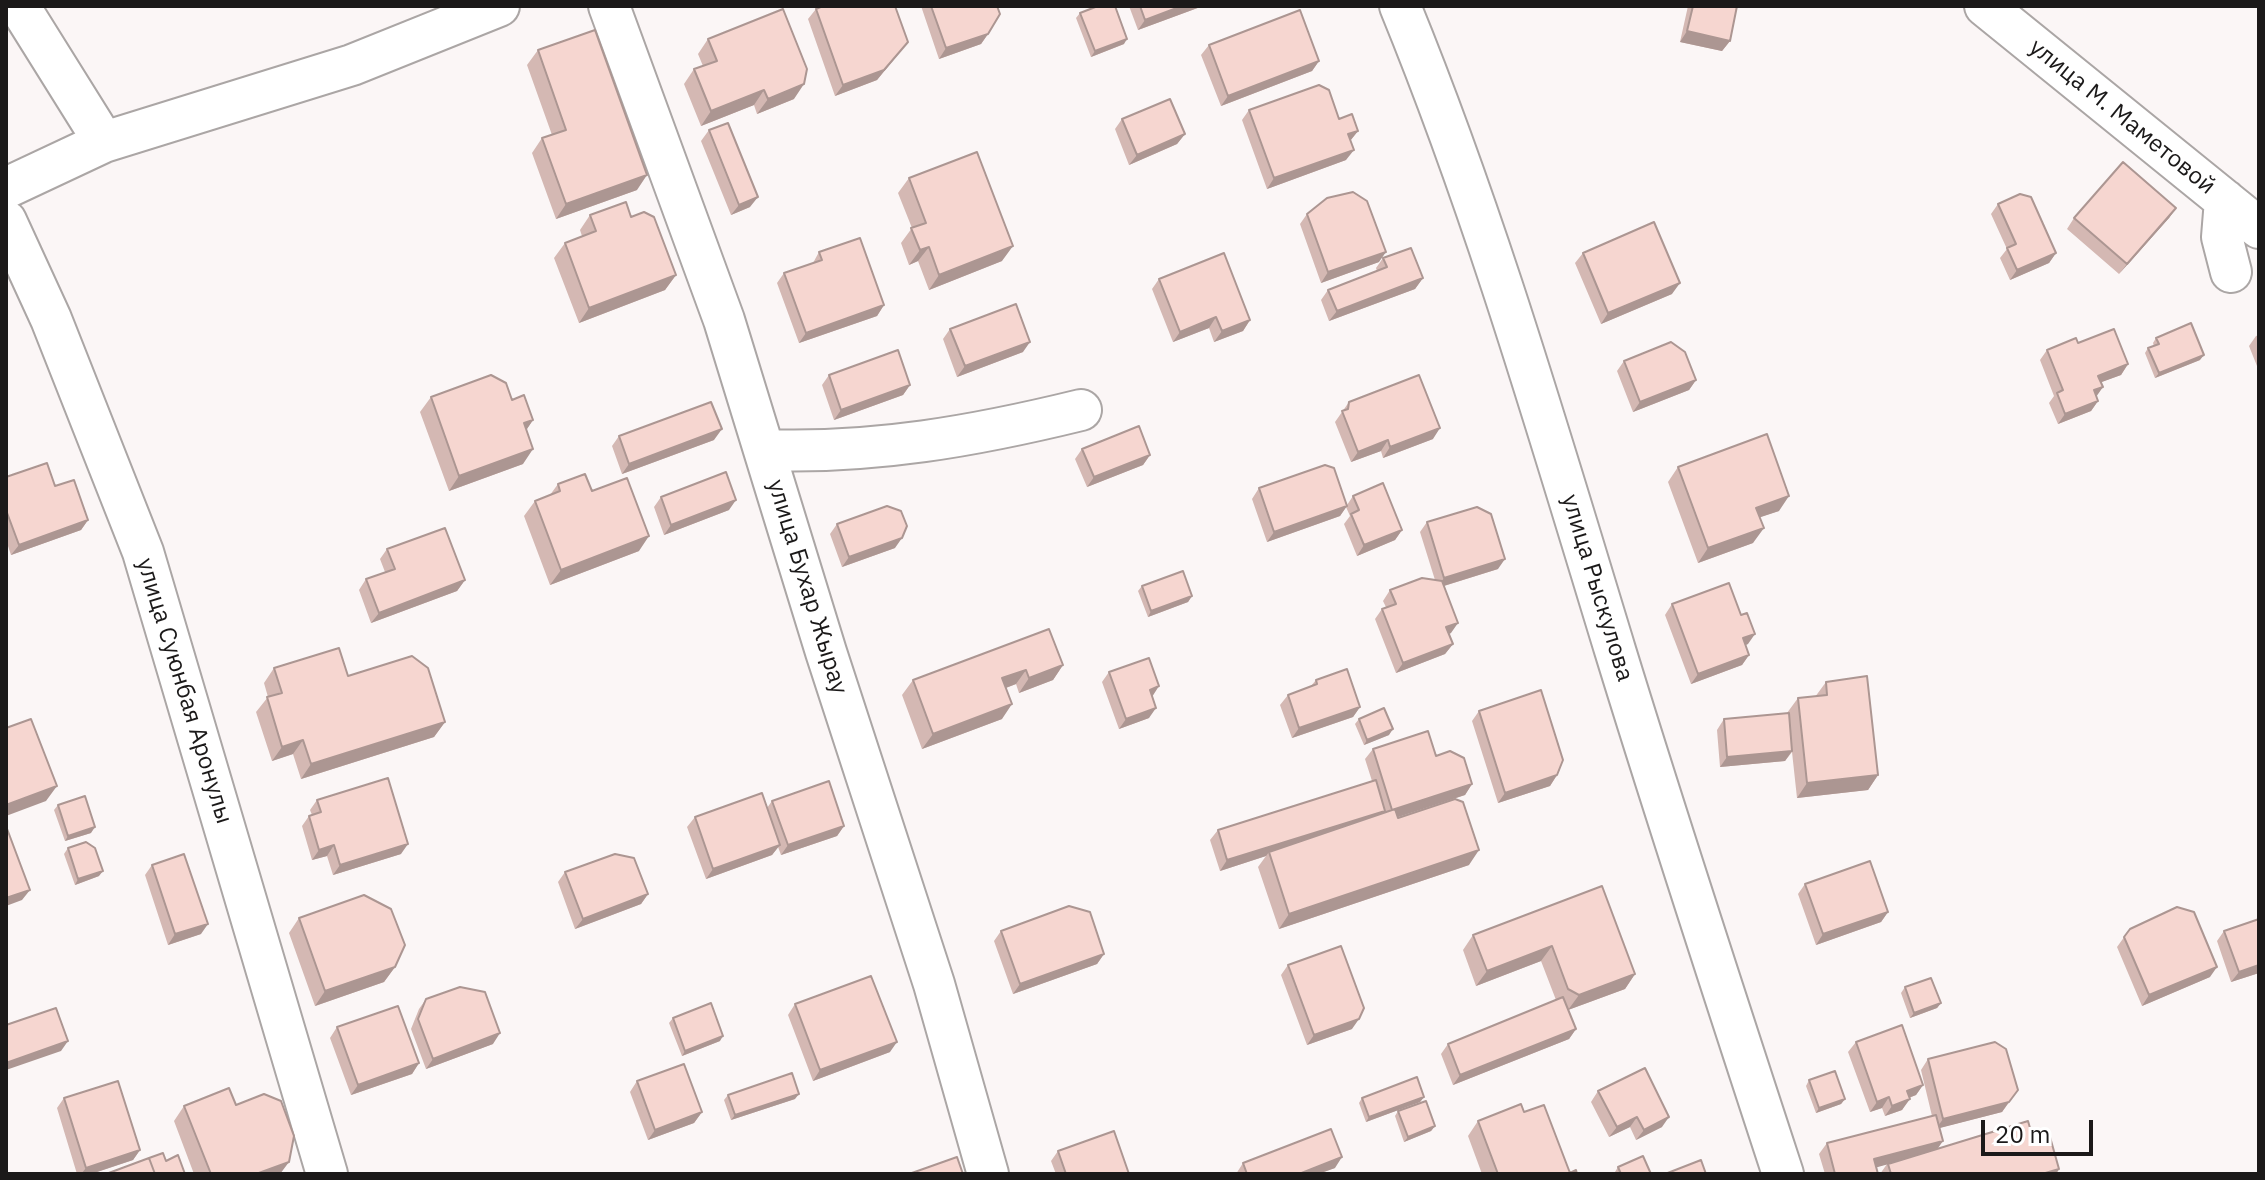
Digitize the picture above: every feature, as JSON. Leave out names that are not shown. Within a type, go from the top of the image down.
[{"type":"street","points":[[19,6],[104,142]]},
{"type":"street","points":[[6,188],[104,142],[352,65],[499,6]]},
{"type":"street","name":"улица Бухар Жырау","points":[[609,6],[724,320],[934,984],[988,1174]]},
{"type":"street","name":"улица Рыскулова","points":[[1400,6],[1433,87],[1529,364],[1671,829],[1783,1174]]},
{"type":"street","name":"улица М. Маметовой","points":[[1985,6],[2249,219]]},
{"type":"street","points":[[2231,272],[2222,237],[2249,219]]},
{"type":"street","name":"улица Суюнбая Аронулы","points":[[6,221],[51,319],[143,552],[327,1174]]},
{"type":"street","points":[[764,450],[810,451],[906,445],[1081,410]]},
{"type":"building","points":[[823,6],[895,6],[908,42],[884,70],[843,85],[816,9]]},
{"type":"building","points":[[931,6],[997,6],[1000,14],[988,34],[946,48]]},
{"type":"building","points":[[1098,6],[1115,6],[1127,39],[1095,51],[1080,13]]},
{"type":"building","points":[[1140,6],[1182,6],[1145,20]]},
{"type":"building","points":[[1693,6],[1737,6],[1730,41],[1687,31]]},
{"type":"building","points":[[783,9],[807,69],[804,84],[768,99],[764,90],[711,111],[694,69],[717,61],[708,39]]},
{"type":"building","points":[[1300,10],[1319,61],[1228,96],[1209,45]]},
{"type":"building","points":[[595,30],[647,175],[566,204],[542,138],[566,130],[538,50]]},
{"type":"building","points":[[1319,85],[1329,90],[1339,119],[1352,114],[1358,131],[1348,134],[1354,150],[1274,178],[1249,110]]},
{"type":"building","points":[[1170,99],[1185,134],[1137,155],[1122,119]]},
{"type":"building","points":[[728,123],[758,197],[739,205],[709,130]]},
{"type":"building","points":[[977,152],[1013,246],[939,275],[929,247],[920,250],[911,228],[926,223],[909,178]]},
{"type":"building","points":[[2123,162],[2176,208],[2127,264],[2074,218]]},
{"type":"building","points":[[1353,192],[1367,201],[1386,252],[1328,272],[1307,214],[1327,198]]},
{"type":"building","points":[[2020,194],[2031,197],[2056,253],[2017,270],[2007,248],[2016,244],[1998,204]]},
{"type":"building","points":[[626,202],[631,217],[644,212],[654,217],[676,275],[589,308],[565,243],[596,231],[590,215]]},
{"type":"building","points":[[1654,222],[1680,283],[1608,313],[1583,253]]},
{"type":"building","points":[[860,238],[884,305],[806,333],[784,273],[822,260],[819,252]]},
{"type":"building","points":[[1411,248],[1423,278],[1337,311],[1328,290],[1387,267],[1383,258]]},
{"type":"building","points":[[1224,253],[1250,320],[1222,331],[1216,317],[1180,332],[1159,279]]},
{"type":"building","points":[[1016,304],[1030,342],[965,366],[950,329]]},
{"type":"building","points":[[2191,323],[2204,355],[2159,373],[2148,348],[2159,344],[2156,338]]},
{"type":"building","points":[[2114,329],[2128,364],[2098,376],[2103,387],[2094,390],[2098,401],[2065,414],[2057,393],[2063,390],[2047,350],[2076,338],[2078,343]]},
{"type":"building","points":[[1671,342],[1685,352],[1696,380],[1640,402],[1624,361]]},
{"type":"building","points":[[898,350],[910,385],[841,410],[829,375]]},
{"type":"building","points":[[491,375],[506,383],[512,400],[524,395],[533,420],[524,423],[533,449],[459,476],[431,397]]},
{"type":"building","points":[[1419,375],[1440,428],[1390,447],[1388,440],[1358,452],[1342,411],[1348,409],[1349,402]]},
{"type":"building","points":[[711,402],[722,429],[629,464],[619,436]]},
{"type":"building","points":[[1139,426],[1150,455],[1094,477],[1082,449]]},
{"type":"building","points":[[1767,434],[1789,496],[1756,508],[1764,528],[1708,548],[1678,467]]},
{"type":"building","points":[[47,463],[55,486],[74,480],[88,520],[19,545],[6,510],[6,477]]},
{"type":"building","points":[[1325,465],[1334,468],[1347,506],[1274,532],[1259,488]]},
{"type":"building","points":[[726,472],[736,500],[671,525],[661,497]]},
{"type":"building","points":[[585,474],[592,491],[627,478],[649,536],[561,570],[535,501],[560,491],[558,484]]},
{"type":"building","points":[[1383,483],[1402,530],[1364,545],[1351,514],[1359,510],[1353,496]]},
{"type":"building","points":[[887,506],[901,511],[907,526],[902,538],[849,557],[837,524]]},
{"type":"building","points":[[1477,507],[1491,514],[1505,559],[1444,578],[1427,522]]},
{"type":"building","points":[[445,528],[465,580],[379,613],[366,579],[395,569],[387,549]]},
{"type":"building","points":[[1183,571],[1192,596],[1151,611],[1142,586]]},
{"type":"building","points":[[1422,578],[1442,581],[1458,623],[1446,627],[1453,644],[1403,663],[1382,609],[1396,604],[1390,590]]},
{"type":"building","points":[[1729,583],[1741,615],[1747,613],[1755,634],[1743,638],[1749,655],[1698,674],[1672,604]]},
{"type":"building","points":[[1049,629],[1063,665],[1029,678],[1026,670],[1002,678],[1012,704],[933,734],[913,680]]},
{"type":"building","points":[[339,648],[348,676],[412,656],[428,668],[445,722],[311,764],[303,740],[282,747],[267,697],[282,693],[274,668]]},
{"type":"building","points":[[1149,658],[1159,686],[1150,690],[1156,708],[1126,719],[1109,672]]},
{"type":"building","points":[[1347,669],[1360,707],[1299,728],[1288,695],[1317,684],[1316,680]]},
{"type":"building","points":[[1867,676],[1878,775],[1807,783],[1798,698],[1827,695],[1826,682]]},
{"type":"building","points":[[1541,690],[1563,760],[1557,775],[1505,793],[1479,711]]},
{"type":"building","points":[[1384,708],[1393,729],[1367,740],[1359,719]]},
{"type":"building","points":[[1789,713],[1792,751],[1727,757],[1724,719]]},
{"type":"building","points":[[31,719],[57,786],[6,805],[6,728]]},
{"type":"building","points":[[1428,731],[1436,756],[1450,751],[1464,758],[1472,784],[1392,810],[1373,749]]},
{"type":"building","points":[[388,778],[408,844],[340,865],[334,845],[319,850],[309,816],[321,812],[317,800]]},
{"type":"building","points":[[1376,780],[1385,811],[1227,860],[1218,830]]},
{"type":"building","points":[[829,781],[844,826],[788,845],[772,801]]},
{"type":"building","points":[[762,793],[780,845],[713,869],[695,817]]},
{"type":"building","points":[[85,796],[95,827],[68,836],[58,805]]},
{"type":"building","points":[[1455,799],[1463,802],[1479,850],[1289,914],[1269,852],[1395,809],[1398,818]]},
{"type":"building","points":[[6,826],[30,890],[6,898]]},
{"type":"building","points":[[86,842],[95,848],[103,871],[78,879],[68,848]]},
{"type":"building","points":[[184,854],[208,924],[175,934],[152,865]]},
{"type":"building","points":[[615,854],[634,858],[648,894],[583,919],[565,872]]},
{"type":"building","points":[[1870,861],[1888,912],[1823,934],[1805,884]]},
{"type":"building","points":[[1602,886],[1635,974],[1579,995],[1568,989],[1552,946],[1487,971],[1473,935]]},
{"type":"building","points":[[364,895],[391,909],[405,945],[395,967],[325,991],[299,918]]},
{"type":"building","points":[[1069,906],[1090,912],[1104,954],[1020,984],[1001,931]]},
{"type":"building","points":[[2177,907],[2194,912],[2217,967],[2149,995],[2124,937],[2130,929]]},
{"type":"building","points":[[2259,919],[2259,965],[2239,972],[2224,931]]},
{"type":"building","points":[[1341,946],[1364,1008],[1359,1019],[1314,1035],[1288,965]]},
{"type":"building","points":[[871,976],[897,1042],[820,1070],[795,1004]]},
{"type":"building","points":[[1931,978],[1941,1003],[1914,1013],[1905,987]]},
{"type":"building","points":[[460,987],[485,992],[500,1033],[433,1059],[418,1019],[426,999]]},
{"type":"building","points":[[1563,997],[1576,1029],[1460,1075],[1448,1044]]},
{"type":"building","points":[[711,1003],[723,1036],[685,1051],[673,1018]]},
{"type":"building","points":[[398,1006],[419,1063],[358,1085],[337,1027]]},
{"type":"building","points":[[56,1008],[68,1041],[6,1063],[6,1025]]},
{"type":"building","points":[[1902,1025],[1923,1085],[1907,1091],[1910,1099],[1892,1106],[1889,1097],[1877,1102],[1856,1042]]},
{"type":"building","points":[[1995,1042],[2006,1049],[2018,1090],[2009,1102],[1943,1119],[1928,1059]]},
{"type":"building","points":[[684,1064],[702,1112],[655,1130],[637,1081]]},
{"type":"building","points":[[1645,1068],[1669,1117],[1644,1130],[1637,1117],[1617,1127],[1598,1091]]},
{"type":"building","points":[[1835,1071],[1845,1099],[1819,1108],[1809,1080]]},
{"type":"building","points":[[792,1073],[799,1094],[735,1115],[728,1095]]},
{"type":"building","points":[[1417,1077],[1424,1097],[1369,1117],[1362,1098]]},
{"type":"building","points":[[118,1081],[140,1150],[86,1168],[64,1098]]},
{"type":"building","points":[[229,1088],[236,1105],[264,1094],[281,1101],[294,1136],[289,1162],[256,1174],[211,1174],[184,1106]]},
{"type":"building","points":[[1426,1101],[1435,1126],[1408,1137],[1398,1111]]},
{"type":"building","points":[[1521,1104],[1524,1112],[1544,1105],[1570,1173],[1576,1170],[1577,1174],[1498,1174],[1478,1121]]},
{"type":"building","points":[[1936,1115],[1943,1141],[1874,1159],[1878,1174],[1835,1174],[1827,1143]]},
{"type":"building","points":[[2028,1121],[2034,1142],[2050,1137],[2059,1169],[2042,1174],[1891,1174],[1888,1164]]},
{"type":"building","points":[[1331,1129],[1342,1157],[1299,1174],[1247,1174],[1243,1163]]},
{"type":"building","points":[[1114,1131],[1129,1174],[1066,1174],[1058,1151]]},
{"type":"building","points":[[163,1153],[166,1161],[178,1155],[185,1174],[155,1174],[149,1158]]},
{"type":"building","points":[[1643,1156],[1651,1174],[1621,1174],[1618,1167]]},
{"type":"building","points":[[957,1157],[963,1174],[909,1174]]},
{"type":"building","points":[[149,1158],[155,1174],[106,1174]]},
{"type":"building","points":[[1701,1160],[1706,1174],[1665,1174]]}]
